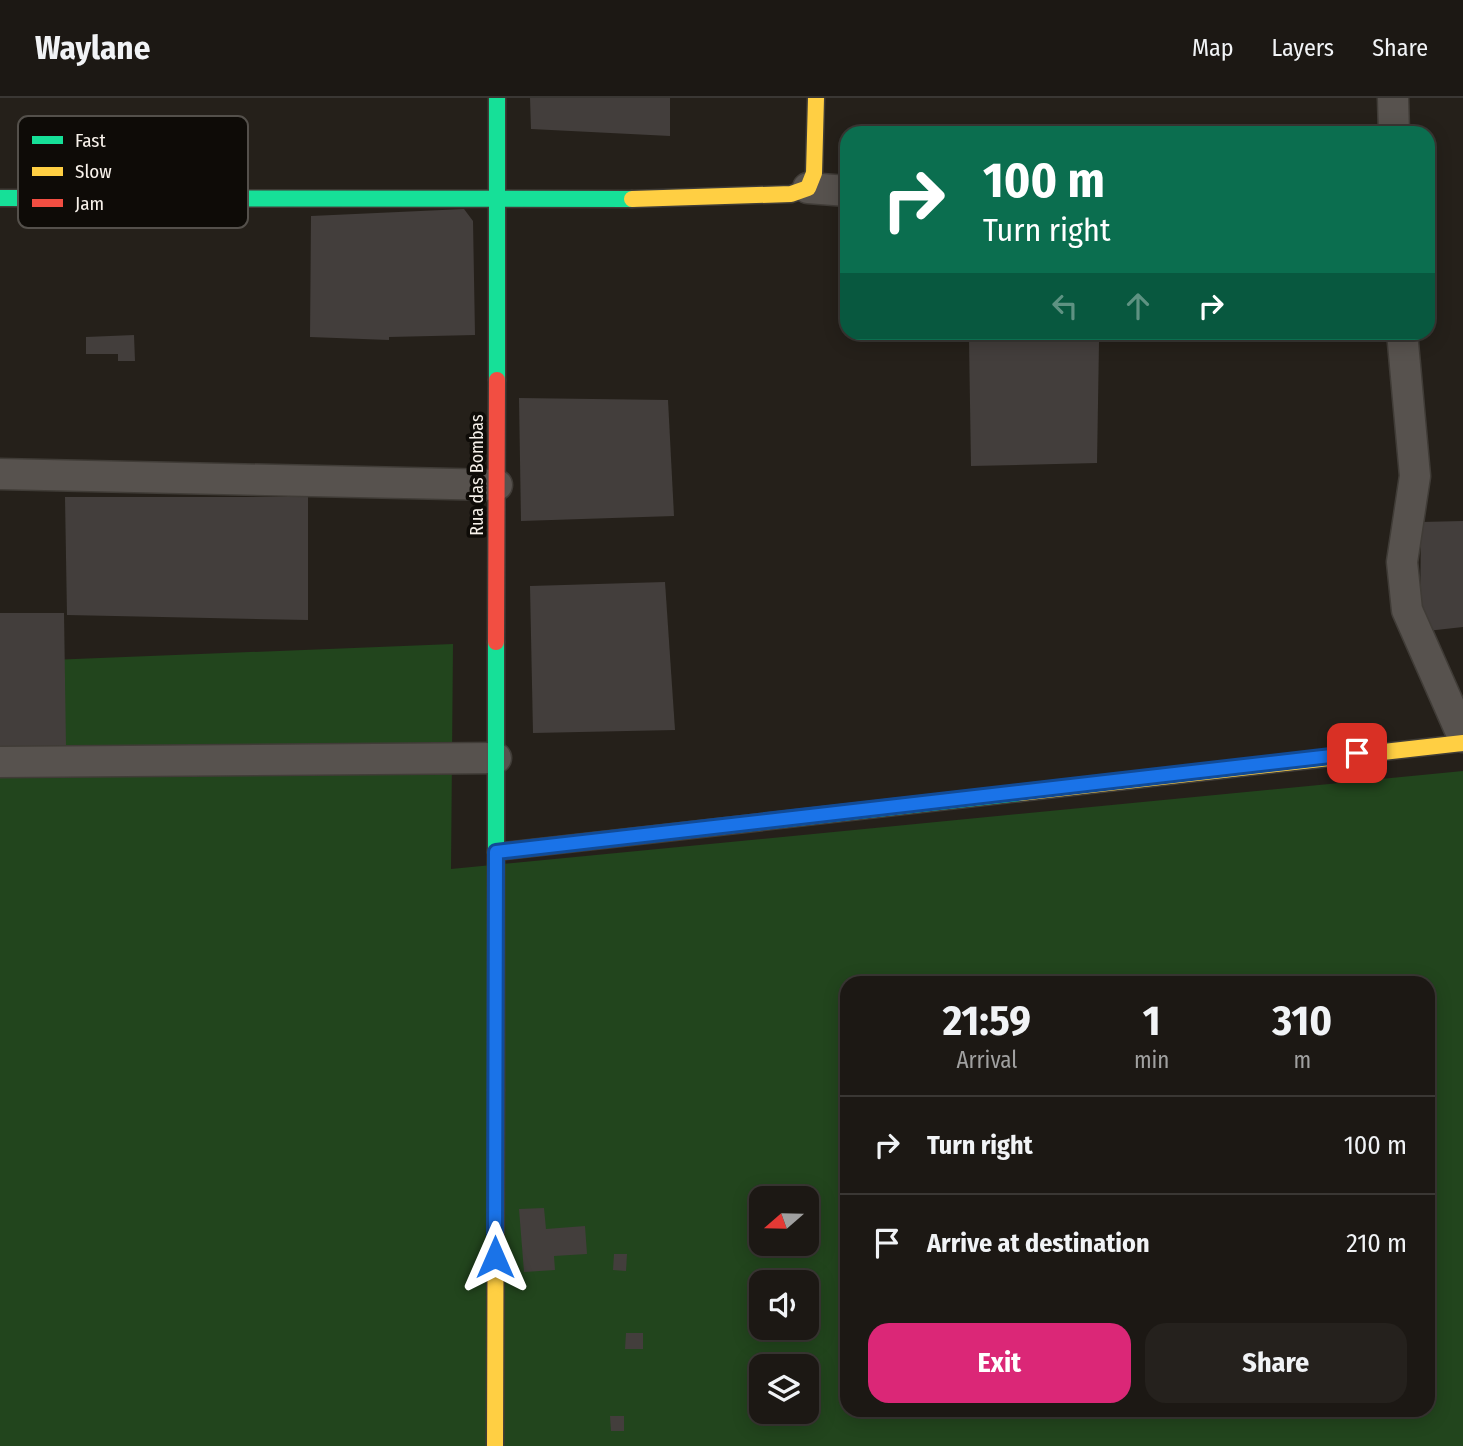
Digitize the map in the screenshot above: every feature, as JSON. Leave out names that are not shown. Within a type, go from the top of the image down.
[{"type":"street","name":"Rua das Bombas","points":[[495,1446],[497,98]]},
{"type":"street","points":[[808,188],[814,173],[816,98]]},
{"type":"street","points":[[1393,98],[1394,126]]},
{"type":"street","points":[[248,198],[497,199],[791,194],[808,188],[840,190]]},
{"type":"street","points":[[0,198],[18,198]]},
{"type":"street","points":[[1403,340],[1415,476],[1402,562],[1407,610],[1463,737]]},
{"type":"street","points":[[0,474],[497,485]]},
{"type":"street","points":[[496,852],[1463,743]]},
{"type":"street","points":[[0,762],[496,758]]},
{"type":"green space","points":[[453,644],[451,869],[1463,771],[1463,1446],[0,1446],[0,662]]},
{"type":"building","points":[[530,98],[670,98],[670,136],[531,129]]},
{"type":"building","points":[[464,209],[473,221],[475,335],[389,337],[389,340],[310,337],[311,216]]},
{"type":"building","points":[[134,335],[135,361],[118,361],[118,354],[86,354],[86,337]]},
{"type":"building","points":[[969,340],[1099,342],[1097,463],[971,466]]},
{"type":"building","points":[[519,398],[668,400],[674,516],[521,521]]},
{"type":"building","points":[[65,497],[308,497],[308,620],[67,615]]},
{"type":"building","points":[[1463,521],[1463,627],[1427,631],[1420,623],[1421,522]]},
{"type":"building","points":[[665,582],[675,730],[533,733],[530,586]]},
{"type":"building","points":[[0,613],[64,613],[66,747],[0,748]]},
{"type":"building","points":[[544,1208],[546,1229],[585,1226],[587,1254],[554,1256],[555,1270],[524,1272],[519,1209]]},
{"type":"building","points":[[614,1254],[627,1254],[626,1271],[613,1270]]},
{"type":"building","points":[[626,1333],[643,1333],[643,1349],[625,1349]]},
{"type":"building","points":[[610,1416],[624,1416],[624,1431],[611,1431]]},
{"type":"traffic: fast","points":[[497,98],[497,380]]},
{"type":"traffic: fast","points":[[0,198],[18,198]]},
{"type":"traffic: fast","points":[[248,198],[632,199]]},
{"type":"traffic: fast","points":[[496,642],[496,1090]]},
{"type":"traffic: fast","points":[[496,852],[1020,793]]},
{"type":"traffic: slow","points":[[632,199],[791,194],[808,188],[814,173],[816,98]]},
{"type":"traffic: slow","points":[[1020,793],[1463,743]]},
{"type":"traffic: slow","points":[[495,1446],[496,1090]]},
{"type":"traffic: jam","points":[[496,642],[497,380]]},
{"type":"route","points":[[495,1257],[496,852],[1357,753]]}]
